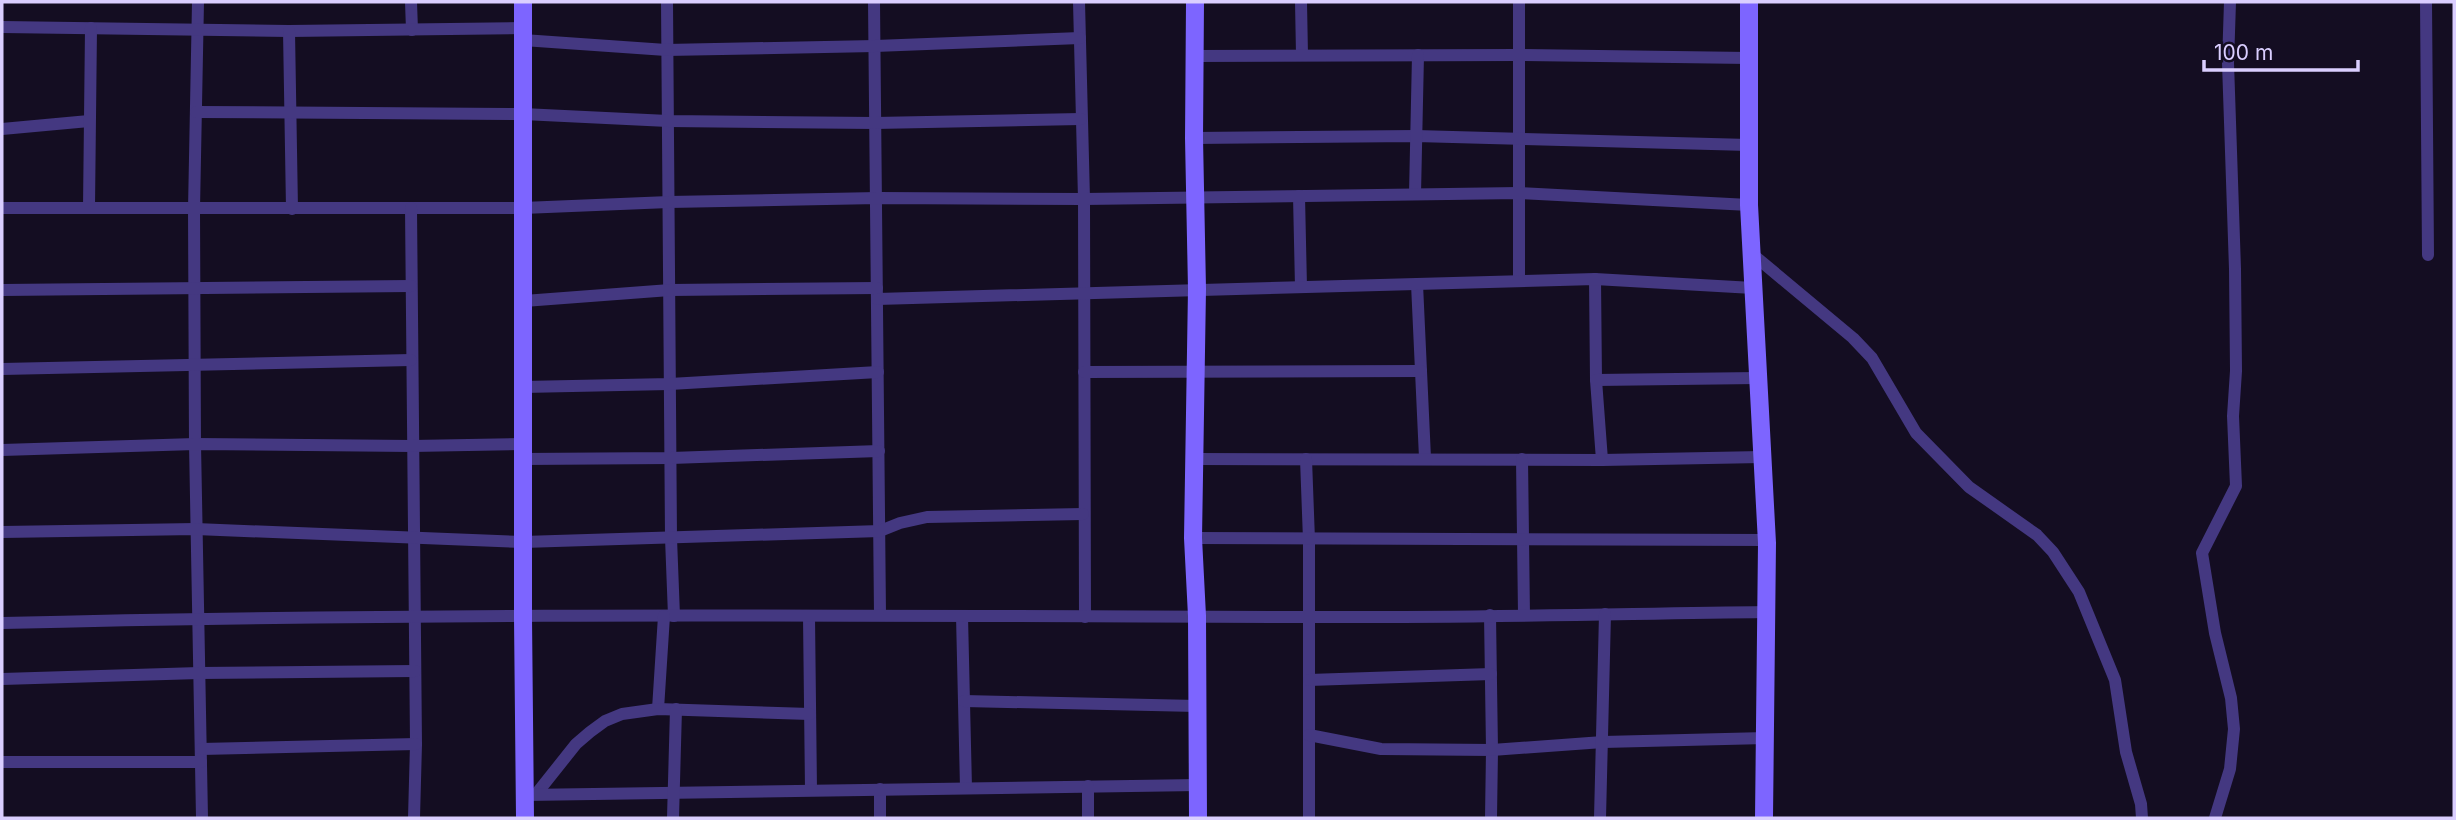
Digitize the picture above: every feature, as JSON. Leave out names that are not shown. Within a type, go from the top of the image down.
[{"type":"street","points":[[198,2],[194,363],[202,818]]},
{"type":"street","points":[[411,2],[412,30]]},
{"type":"street","points":[[523,2],[523,618],[531,794],[525,818]]},
{"type":"street","points":[[658,709],[669,616],[671,538],[667,2]]},
{"type":"street","points":[[874,2],[880,615]]},
{"type":"street","points":[[1079,2],[1084,199],[1085,617]]},
{"type":"street","points":[[1195,2],[1194,198],[1197,289],[1193,538],[1197,616],[1198,818]]},
{"type":"street","points":[[1301,2],[1302,54]]},
{"type":"street","points":[[1519,2],[1519,281]]},
{"type":"street","points":[[1749,2],[1749,205],[1767,540],[1764,818]]},
{"type":"street","points":[[2216,818],[2230,769],[2234,729],[2231,698],[2214,634],[2202,553],[2236,486],[2233,416],[2236,371],[2235,269],[2228,63],[2230,2]]},
{"type":"street","points":[[2426,2],[2428,255]]},
{"type":"street","points":[[2,27],[412,30],[523,34],[666,50],[1080,38]]},
{"type":"street","points":[[89,207],[91,28]]},
{"type":"street","points":[[289,30],[292,209]]},
{"type":"street","points":[[1195,56],[1302,54],[1749,58]]},
{"type":"street","points":[[1415,194],[1418,55]]},
{"type":"street","points":[[197,112],[523,114],[668,121],[875,123],[1081,119]]},
{"type":"street","points":[[2,128],[89,121]]},
{"type":"street","points":[[1194,138],[1416,136],[1749,145]]},
{"type":"street","points":[[2,208],[523,208],[878,198],[1084,199],[1519,193],[1749,205]]},
{"type":"street","points":[[1299,196],[1301,286]]},
{"type":"street","points":[[411,208],[416,744],[414,818]]},
{"type":"street","points":[[1751,253],[1853,338],[1872,358],[1916,433],[1969,487],[2037,535],[2053,552],[2079,592],[2115,680],[2126,752],[2141,804],[2142,818]]},
{"type":"street","points":[[524,301],[670,290],[1084,294],[1595,279],[1753,288]]},
{"type":"street","points":[[1595,279],[1596,380],[1602,460]]},
{"type":"street","points":[[1417,284],[1425,458]]},
{"type":"street","points":[[2,290],[411,286]]},
{"type":"street","points":[[2,369],[411,359]]},
{"type":"street","points":[[1084,372],[1421,371]]},
{"type":"street","points":[[523,387],[670,384],[878,372]]},
{"type":"street","points":[[1596,380],[1757,378]]},
{"type":"street","points":[[2,450],[195,444],[412,446],[671,458],[879,451]]},
{"type":"street","points":[[1195,459],[1602,460],[1762,457]]},
{"type":"street","points":[[1522,458],[1524,615]]},
{"type":"street","points":[[1306,459],[1309,540],[1309,818]]},
{"type":"street","points":[[2,532],[196,529],[523,542],[880,531],[927,517],[1083,514]]},
{"type":"street","points":[[1193,538],[1767,540]]},
{"type":"street","points":[[2,624],[199,618],[880,615],[1308,617],[1765,612]]},
{"type":"street","points":[[1600,818],[1605,614]]},
{"type":"street","points":[[1490,615],[1491,818]]},
{"type":"street","points":[[962,616],[966,788]]},
{"type":"street","points":[[809,617],[811,790]]},
{"type":"street","points":[[2,679],[199,673],[415,671]]},
{"type":"street","points":[[1309,680],[1491,674]]},
{"type":"street","points":[[964,701],[1197,706]]},
{"type":"street","points":[[531,794],[576,744],[590,732],[622,714],[658,709],[810,714]]},
{"type":"street","points":[[673,818],[676,709]]},
{"type":"street","points":[[1309,735],[1381,749],[1492,750],[1603,742],[1766,738]]},
{"type":"street","points":[[2,762],[201,756],[416,744]]},
{"type":"street","points":[[531,794],[1198,785]]},
{"type":"street","points":[[1088,786],[1088,818]]},
{"type":"street","points":[[880,789],[880,818]]}]
